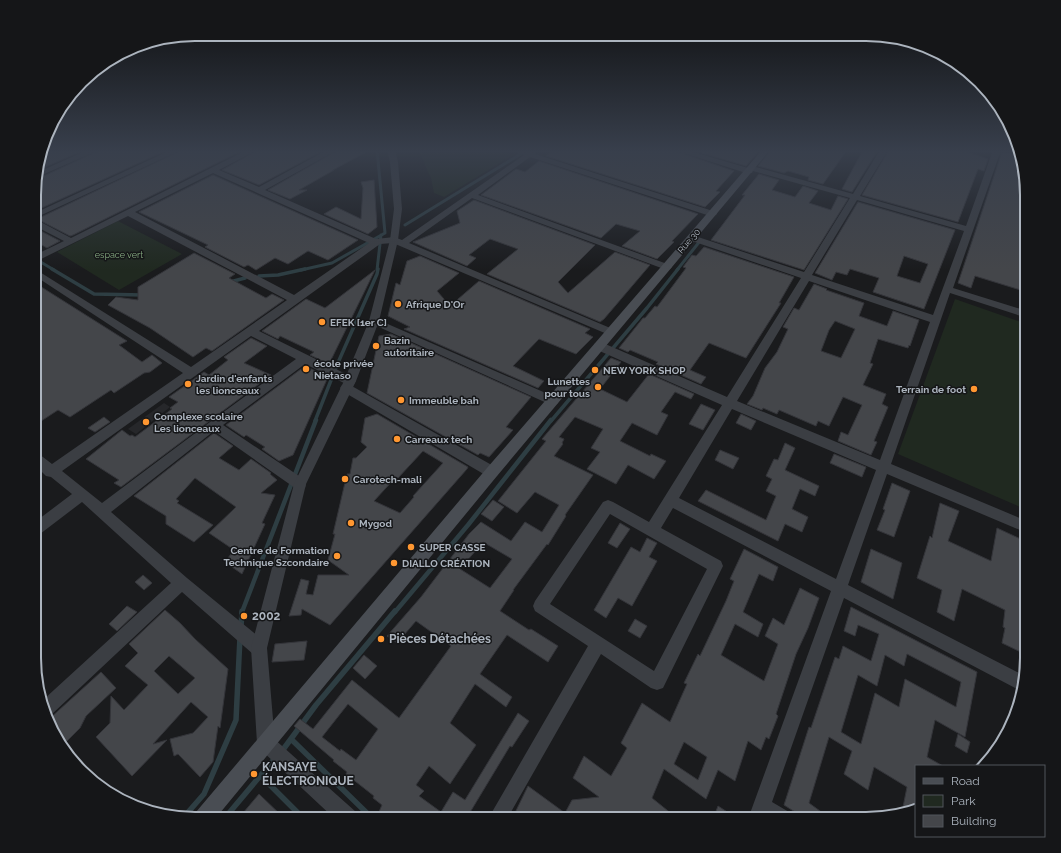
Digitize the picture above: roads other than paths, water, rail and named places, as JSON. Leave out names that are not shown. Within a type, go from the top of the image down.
[{"type":"main road","name":"Rue 30","points":[[209,812],[492,472],[733,190]]},
{"type":"street","points":[[41,213],[92,190]]},
{"type":"street","points":[[41,256],[173,190]]},
{"type":"street","points":[[260,190],[375,242]]},
{"type":"street","points":[[341,812],[266,743],[259,648],[300,484],[348,385],[374,321],[398,242],[396,190]]},
{"type":"street","points":[[398,242],[478,190]]},
{"type":"street","points":[[640,190],[713,214]]},
{"type":"street","points":[[828,190],[968,229]]},
{"type":"street","points":[[652,530],[859,190]]},
{"type":"street","points":[[759,812],[982,190]]},
{"type":"street","points":[[471,195],[667,267]]},
{"type":"street","points":[[128,212],[295,300]]},
{"type":"street","points":[[41,225],[70,241]]},
{"type":"street","points":[[692,238],[936,320]]},
{"type":"street","points":[[52,472],[375,242],[380,240],[398,242],[611,332]]},
{"type":"street","points":[[41,276],[192,373]]},
{"type":"street","points":[[947,289],[1020,313]]},
{"type":"street","points":[[374,321],[553,401]]},
{"type":"street","points":[[251,331],[304,359],[492,472]]},
{"type":"street","points":[[599,346],[730,403],[1020,524]]},
{"type":"street","points":[[102,511],[214,425],[304,359]]},
{"type":"street","points":[[214,425],[300,484]]},
{"type":"street","points":[[41,463],[82,494],[182,583],[259,648]]},
{"type":"street","points":[[41,525],[82,494]]},
{"type":"street","points":[[671,500],[1018,682]]},
{"type":"street","points":[[608,506],[716,566],[657,682],[598,644],[540,606],[608,506]]},
{"type":"street","points":[[49,706],[182,583]]},
{"type":"street","points":[[501,812],[598,644]]},
{"type":"waterway","points":[[381,190],[385,233],[381,235]]},
{"type":"waterway","points":[[405,225],[462,190]]},
{"type":"waterway","points":[[301,270],[332,263],[381,235]]},
{"type":"waterway","points":[[377,270],[381,235]]},
{"type":"waterway","points":[[677,270],[700,241]]},
{"type":"waterway","points":[[41,262],[54,270]]},
{"type":"waterway","points":[[52,269],[94,294],[143,295]]},
{"type":"waterway","points":[[259,276],[278,275],[305,269]]},
{"type":"waterway","points":[[315,421],[378,269]]},
{"type":"waterway","points":[[551,421],[647,308],[678,269]]},
{"type":"waterway","points":[[230,282],[245,278]]},
{"type":"waterway","points":[[242,612],[316,420]]},
{"type":"waterway","points":[[395,612],[468,525],[551,420]]},
{"type":"waterway","points":[[241,627],[242,611]]},
{"type":"waterway","points":[[282,751],[316,705],[395,611]]},
{"type":"waterway","points":[[188,812],[204,794],[236,720],[240,637]]},
{"type":"waterway","points":[[291,739],[366,812]]},
{"type":"waterway","points":[[230,812],[276,757]]},
{"type":"waterway","points":[[261,776],[297,812]]},
{"type":"place","name":"Afrique D'Or","points":[[398,304]]},
{"type":"place","name":"EFEK [1er C]","points":[[322,322]]},
{"type":"place","name":"Bazin autoritaire","points":[[376,346]]},
{"type":"place","name":"école privée Nietaso","points":[[306,369]]},
{"type":"place","name":"NEW YORK SHOP","points":[[595,370]]},
{"type":"place","name":"Jardin d'enfants les lionceaux","points":[[188,384]]},
{"type":"place","name":"Lunettes pour tous","points":[[598,387]]},
{"type":"place","name":"Terrain de foot","points":[[974,389]]},
{"type":"place","name":"Immeuble bah","points":[[401,400]]},
{"type":"place","name":"Complexe scolaire Les lionceaux","points":[[146,422]]},
{"type":"place","name":"Carreaux tech","points":[[397,439]]},
{"type":"place","name":"Carotech-mali","points":[[345,479]]},
{"type":"place","name":"Mygod","points":[[351,523]]},
{"type":"place","name":"SUPER CASSE","points":[[411,547]]},
{"type":"place","name":"Centre de Formation Technique Szcondaire","points":[[337,556]]},
{"type":"place","name":"DIALLO CRÉATION","points":[[394,563]]},
{"type":"place","name":"2002","points":[[244,616]]},
{"type":"place","name":"Pièces Détachées","points":[[381,639]]},
{"type":"place","name":"KANSAYE ÉLECTRONIQUE","points":[[254,774]]},
{"type":"park label","name":"espace vert","points":[[119,255]]}]
